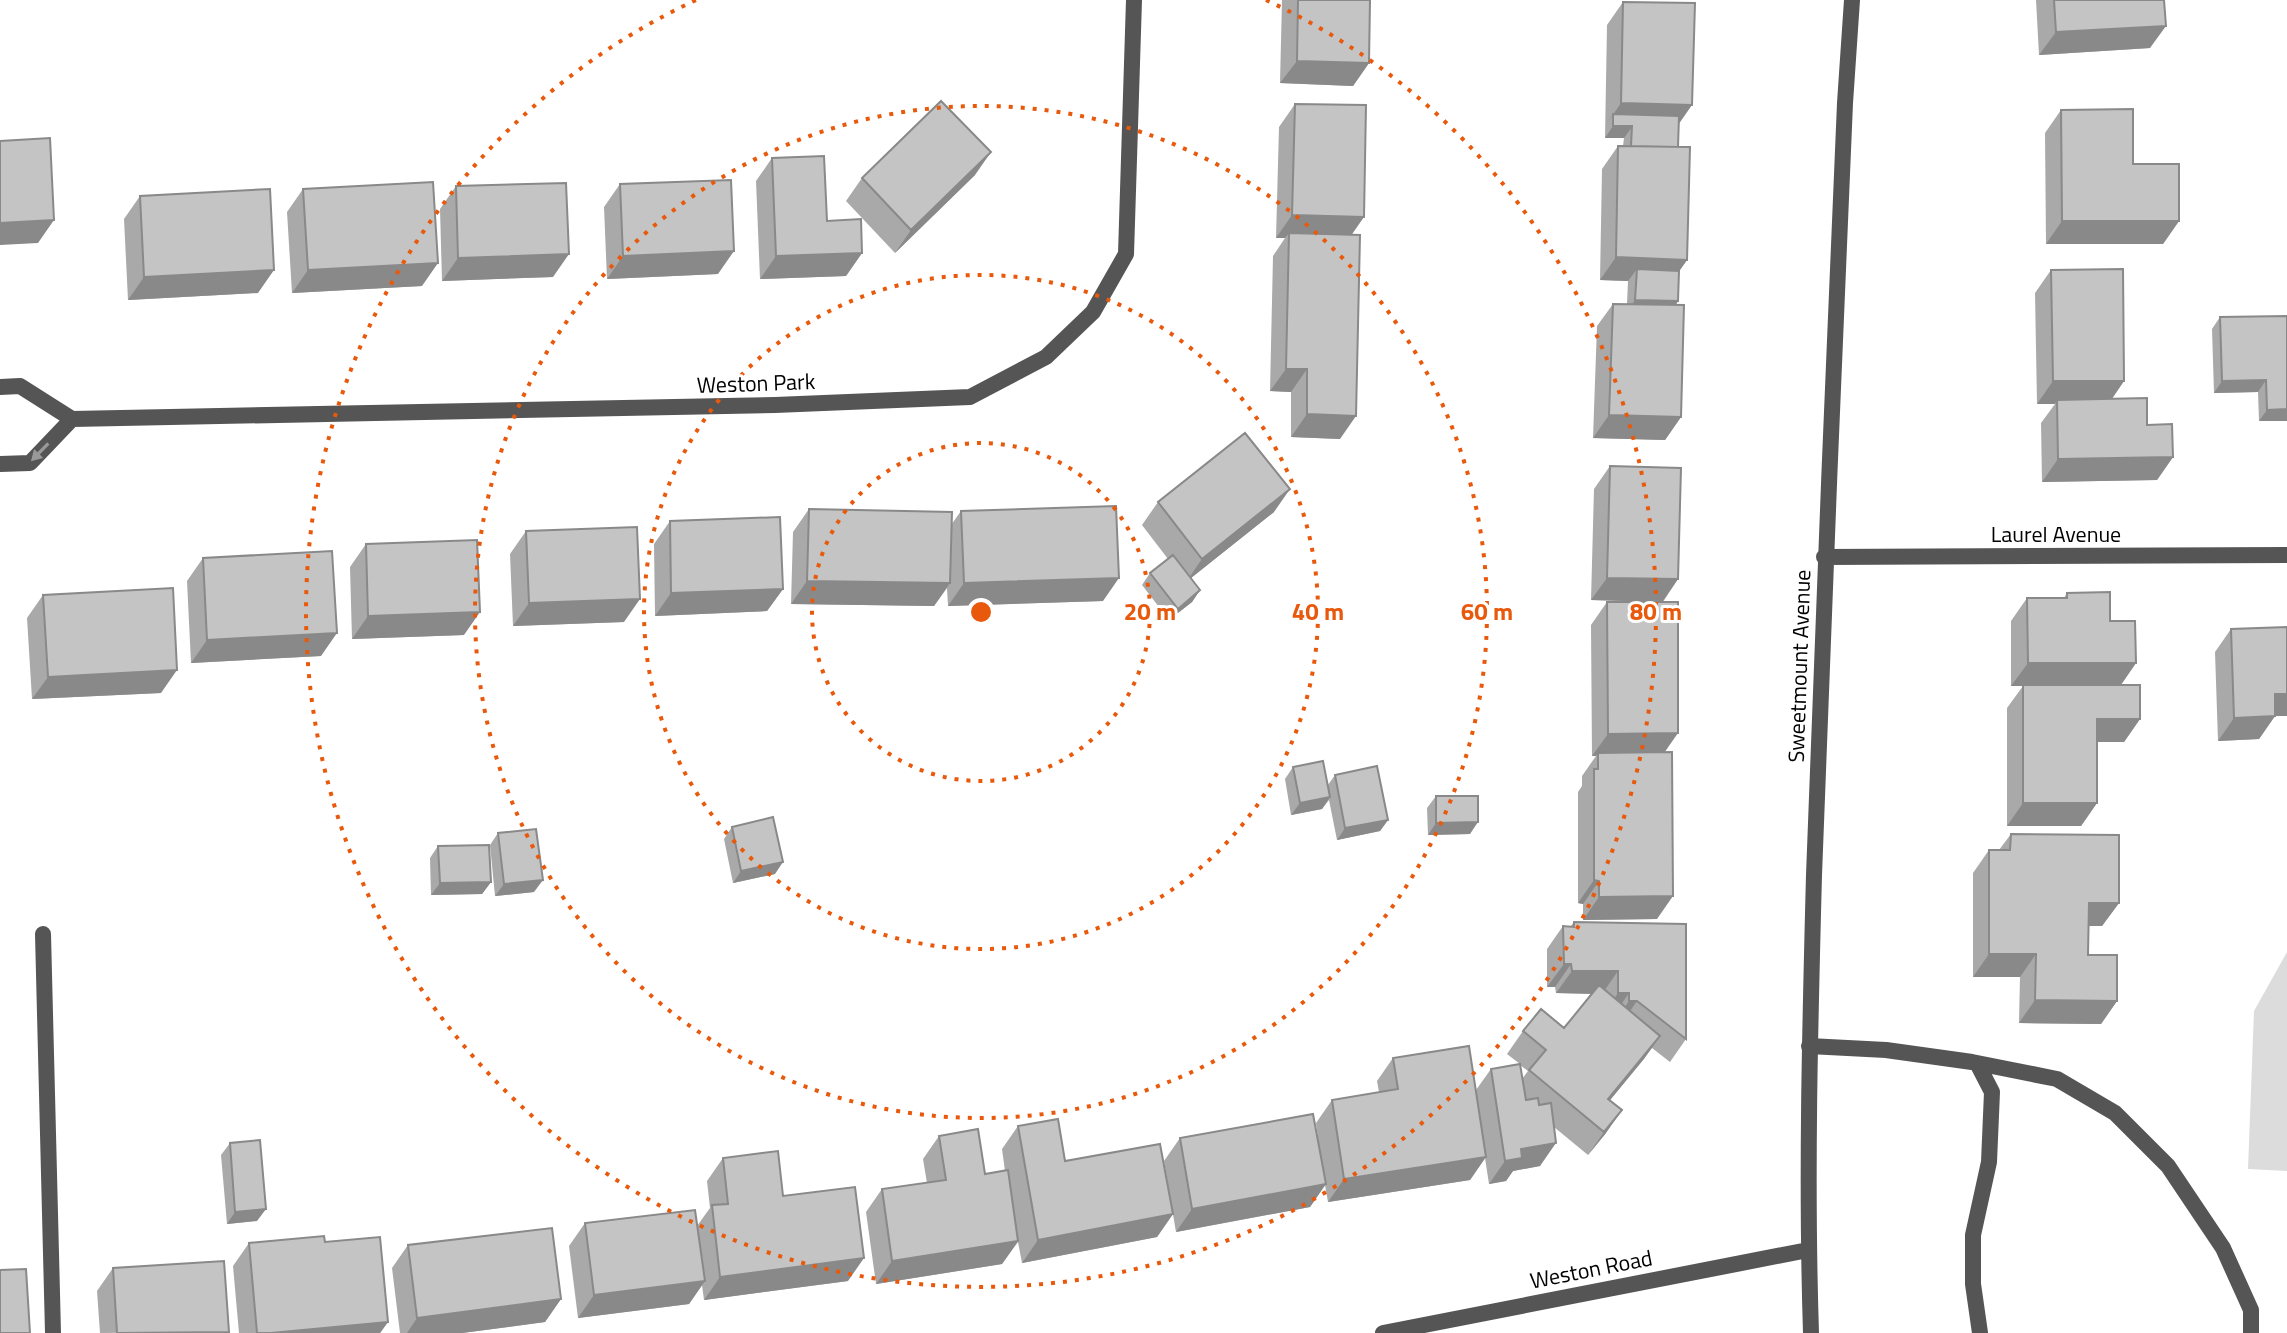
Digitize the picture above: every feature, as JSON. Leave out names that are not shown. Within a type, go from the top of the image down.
[{"type":"street","name":"Weston Park","points":[[72,419],[759,405],[970,397],[1046,357],[1093,312],[1126,254],[1134,0]]},
{"type":"street","name":"Sweetmount Avenue","points":[[1811,1333],[1808,1250],[1809,1046],[1824,557],[1852,0]]},
{"type":"street","points":[[0,387],[20,386],[72,419],[30,463],[0,464]]},
{"type":"street","name":"Laurel Avenue","points":[[1824,557],[2287,555]]},
{"type":"street","points":[[43,934],[53,1333]]},
{"type":"street","points":[[1809,1046],[1886,1050],[2057,1079],[2115,1113],[2168,1166],[2223,1248],[2251,1310],[2251,1333]]},
{"type":"street","points":[[1977,1063],[1992,1092],[1989,1162],[1973,1235],[1973,1284],[1980,1333]]},
{"type":"street","name":"Weston Road","points":[[1383,1333],[1808,1250]]},
{"type":"shaded area","points":[[2287,952],[2287,1171],[2248,1169],[2254,1011]]},
{"type":"building","points":[[1298,0],[1370,0],[1369,63],[1297,61]]},
{"type":"building","points":[[2054,0],[2164,0],[2166,26],[2056,32]]},
{"type":"building","points":[[1623,2],[1695,3],[1692,105],[1621,103]]},
{"type":"building","points":[[941,101],[991,152],[911,230],[862,178]]},
{"type":"building","points":[[1295,104],[1366,105],[1364,217],[1292,215]]},
{"type":"building","points":[[2133,109],[2133,164],[2179,164],[2179,221],[2062,221],[2061,110]]},
{"type":"building","points":[[1613,114],[1679,116],[1678,147],[1631,146],[1632,126],[1613,126]]},
{"type":"building","points":[[50,138],[54,220],[0,223],[0,141]]},
{"type":"building","points":[[1618,146],[1690,147],[1687,260],[1616,257]]},
{"type":"building","points":[[824,156],[827,221],[861,219],[862,253],[776,256],[772,158]]},
{"type":"building","points":[[731,180],[734,251],[623,256],[620,184]]},
{"type":"building","points":[[433,182],[438,263],[308,270],[303,189]]},
{"type":"building","points":[[566,183],[569,254],[458,258],[456,186]]},
{"type":"building","points":[[270,189],[274,270],[144,277],[140,196]]},
{"type":"building","points":[[1289,233],[1360,235],[1356,416],[1307,414],[1307,369],[1286,369]]},
{"type":"building","points":[[1637,269],[1679,271],[1678,301],[1635,300]]},
{"type":"building","points":[[2123,269],[2124,381],[2053,381],[2051,270]]},
{"type":"building","points":[[1613,304],[1684,305],[1681,417],[1609,415]]},
{"type":"building","points":[[2287,316],[2287,409],[2267,410],[2266,380],[2222,381],[2220,317]]},
{"type":"building","points":[[2147,398],[2147,425],[2172,424],[2173,457],[2058,459],[2057,400]]},
{"type":"building","points":[[1245,433],[1290,489],[1202,559],[1158,502]]},
{"type":"building","points":[[1610,466],[1681,468],[1678,579],[1607,578]]},
{"type":"building","points":[[1116,506],[1119,578],[964,583],[961,511]]},
{"type":"building","points":[[809,509],[952,512],[950,583],[807,581]]},
{"type":"building","points":[[780,517],[783,589],[671,593],[670,521]]},
{"type":"building","points":[[637,527],[640,599],[529,603],[526,531]]},
{"type":"building","points":[[477,540],[480,612],[368,616],[366,544]]},
{"type":"building","points":[[332,551],[337,633],[207,640],[203,558]]},
{"type":"building","points":[[1173,555],[1200,590],[1178,609],[1150,573]]},
{"type":"building","points":[[173,588],[177,670],[48,677],[43,595]]},
{"type":"building","points":[[2110,592],[2110,621],[2135,621],[2136,663],[2028,663],[2027,598],[2067,598],[2067,593]]},
{"type":"building","points":[[1607,602],[1678,602],[1678,733],[1608,734]]},
{"type":"building","points":[[2287,627],[2287,694],[2275,694],[2275,716],[2234,718],[2231,629]]},
{"type":"building","points":[[2023,685],[2140,685],[2140,719],[2097,719],[2097,803],[2023,803]]},
{"type":"building","points":[[1672,752],[1673,896],[1599,897],[1599,881],[1594,880],[1594,769],[1598,769],[1598,753]]},
{"type":"building","points":[[1323,761],[1330,797],[1300,803],[1293,767]]},
{"type":"building","points":[[1377,766],[1388,820],[1345,828],[1335,775]]},
{"type":"building","points":[[1436,796],[1478,796],[1478,822],[1436,823]]},
{"type":"building","points":[[773,817],[783,862],[741,871],[732,827]]},
{"type":"building","points":[[536,829],[543,880],[504,884],[498,833]]},
{"type":"building","points":[[2011,834],[2119,835],[2119,903],[2089,903],[2088,955],[2117,955],[2117,1001],[2035,1000],[2036,954],[1989,954],[1989,850],[2010,850]]},
{"type":"building","points":[[489,845],[491,882],[440,883],[438,846]]},
{"type":"building","points":[[1574,922],[1686,924],[1686,1039],[1637,1001],[1629,1001],[1629,993],[1618,993],[1618,971],[1572,971],[1571,964],[1564,964],[1563,926],[1574,927]]},
{"type":"building","points":[[1599,985],[1660,1036],[1608,1099],[1622,1110],[1604,1132],[1529,1070],[1546,1050],[1523,1031],[1541,1009],[1564,1028]]},
{"type":"building","points":[[1469,1046],[1486,1157],[1344,1179],[1332,1100],[1398,1089],[1393,1058]]},
{"type":"building","points":[[1520,1064],[1526,1100],[1538,1098],[1539,1105],[1551,1103],[1556,1143],[1521,1149],[1522,1158],[1505,1161],[1491,1069]]},
{"type":"building","points":[[1313,1114],[1326,1184],[1192,1209],[1180,1138]]},
{"type":"building","points":[[1058,1119],[1065,1161],[1160,1144],[1173,1214],[1038,1240],[1018,1126]]},
{"type":"building","points":[[978,1129],[985,1174],[1008,1170],[1018,1241],[892,1261],[882,1189],[946,1180],[939,1136]]},
{"type":"building","points":[[260,1140],[266,1209],[235,1212],[230,1143]]},
{"type":"building","points":[[778,1151],[783,1196],[855,1187],[864,1258],[720,1277],[712,1205],[728,1204],[723,1158]]},
{"type":"building","points":[[695,1210],[705,1281],[594,1295],[585,1223]]},
{"type":"building","points":[[552,1228],[561,1299],[417,1318],[408,1245]]},
{"type":"building","points":[[324,1236],[325,1242],[380,1237],[388,1322],[257,1333],[249,1243]]},
{"type":"building","points":[[224,1261],[229,1332],[117,1333],[113,1268]]},
{"type":"building","points":[[26,1269],[30,1333],[0,1333],[0,1270]]}]
